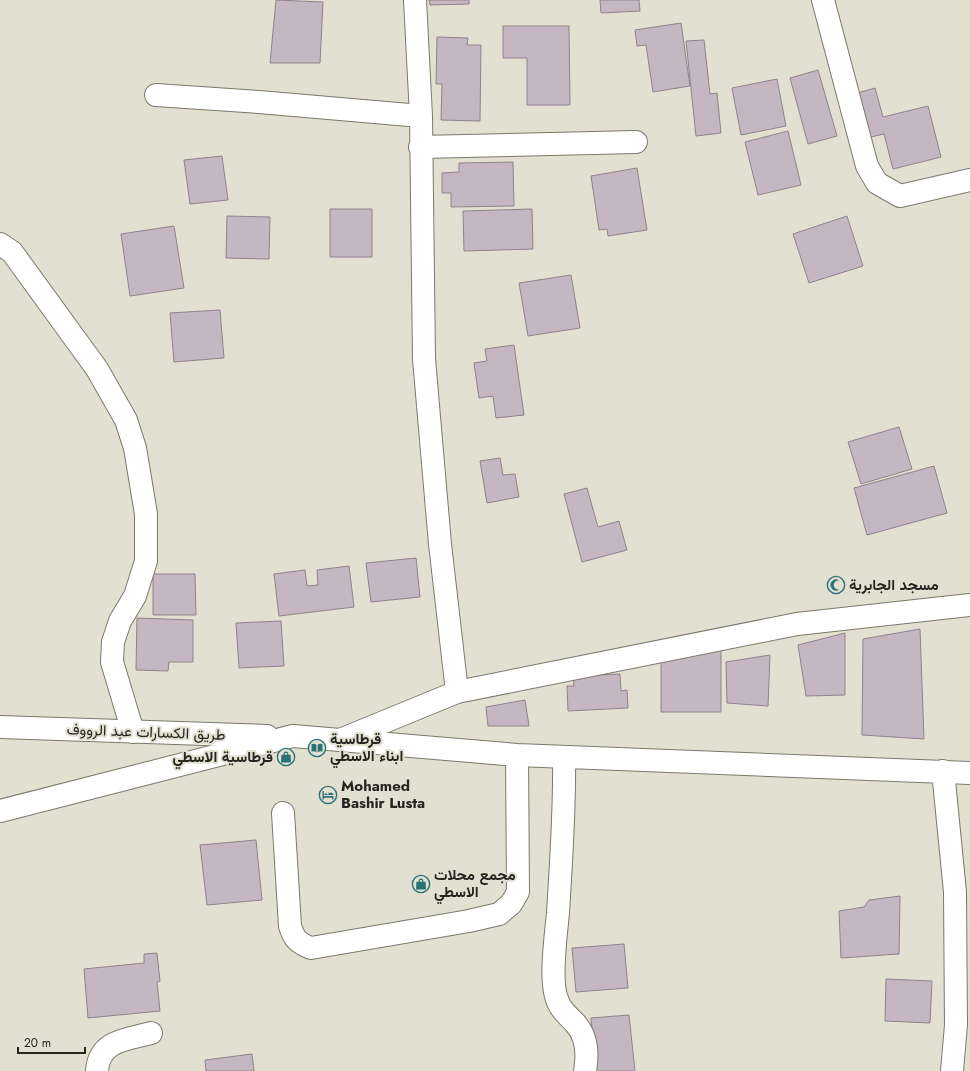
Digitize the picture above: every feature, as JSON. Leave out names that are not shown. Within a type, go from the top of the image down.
[{"type":"street","points":[[415,0],[421,116],[420,147],[424,359],[440,544],[457,692]]},
{"type":"street","points":[[822,0],[858,140],[867,166],[877,183],[900,196],[970,180]]},
{"type":"street","points":[[156,95],[421,116]]},
{"type":"street","points":[[420,147],[636,142]]},
{"type":"street","points":[[0,244],[12,252],[98,369],[126,420],[135,448],[146,514],[146,561],[135,596],[120,621],[113,642],[112,662],[133,732]]},
{"type":"street","points":[[340,740],[457,692],[797,624],[970,605]]},
{"type":"street","name":"طريق الكسارات عبد الرووف","points":[[0,727],[293,736],[564,758],[970,773]]},
{"type":"street","points":[[0,812],[293,736]]},
{"type":"street","points":[[283,813],[290,926],[293,936],[297,942],[303,945],[311,948],[470,921],[499,914],[511,904],[518,892],[517,755]]},
{"type":"street","points":[[564,758],[565,813],[554,963],[555,995],[564,1013],[576,1024],[585,1040],[588,1056],[585,1071]]},
{"type":"street","points":[[943,771],[955,892],[956,1025],[952,1071]]},
{"type":"street","points":[[97,1071],[102,1052],[111,1044],[151,1033]]},
{"type":"building","points":[[276,0],[323,2],[320,63],[270,63]]},
{"type":"building","points":[[429,0],[469,0],[469,4],[430,5]]},
{"type":"building","points":[[600,0],[639,0],[640,11],[601,13]]},
{"type":"building","points":[[681,23],[690,86],[653,92],[646,45],[637,46],[635,30]]},
{"type":"building","points":[[503,26],[569,26],[570,105],[527,105],[527,58],[503,58]]},
{"type":"building","points":[[437,37],[468,38],[467,45],[481,45],[480,121],[441,120],[442,84],[436,84]]},
{"type":"building","points":[[704,40],[710,94],[717,93],[721,133],[696,136],[686,41]]},
{"type":"building","points":[[818,70],[837,136],[808,144],[790,78]]},
{"type":"building","points":[[777,79],[786,126],[741,135],[732,88]]},
{"type":"building","points":[[875,88],[883,117],[928,106],[941,157],[893,169],[884,134],[858,140],[847,96]]},
{"type":"building","points":[[788,131],[801,185],[758,195],[745,142]]},
{"type":"building","points":[[222,156],[228,200],[190,204],[184,160]]},
{"type":"building","points":[[513,162],[514,206],[451,207],[451,193],[442,193],[442,173],[459,172],[459,163]]},
{"type":"building","points":[[637,168],[647,230],[608,236],[607,229],[599,230],[591,176]]},
{"type":"building","points":[[330,209],[372,209],[372,257],[330,257]]},
{"type":"building","points":[[532,209],[533,249],[464,251],[463,211]]},
{"type":"building","points":[[227,216],[270,217],[269,259],[226,258]]},
{"type":"building","points":[[847,216],[863,266],[809,283],[793,234]]},
{"type":"building","points":[[174,226],[184,288],[130,296],[121,234]]},
{"type":"building","points":[[571,275],[580,328],[528,336],[519,283]]},
{"type":"building","points":[[220,310],[224,358],[174,362],[170,313]]},
{"type":"building","points":[[514,345],[524,415],[496,418],[493,396],[479,398],[474,363],[487,361],[485,349]]},
{"type":"building","points":[[899,427],[912,469],[861,484],[848,442]]},
{"type":"building","points":[[500,458],[503,475],[515,474],[519,497],[487,503],[480,461]]},
{"type":"building","points":[[934,466],[947,513],[867,535],[854,488]]},
{"type":"building","points":[[587,488],[598,527],[619,521],[627,550],[582,562],[564,494]]},
{"type":"building","points":[[416,558],[420,597],[371,602],[366,563]]},
{"type":"building","points":[[349,566],[354,607],[279,616],[274,574],[305,570],[307,586],[318,585],[317,570]]},
{"type":"building","points":[[153,574],[195,574],[196,615],[153,615]]},
{"type":"building","points":[[137,618],[193,620],[193,662],[169,662],[168,671],[136,670]]},
{"type":"building","points":[[281,621],[284,666],[239,668],[236,623]]},
{"type":"building","points":[[920,629],[924,739],[862,735],[863,639]]},
{"type":"building","points":[[845,633],[845,695],[806,696],[798,645]]},
{"type":"building","points":[[721,645],[721,712],[661,712],[661,657]]},
{"type":"building","points":[[770,655],[768,706],[727,703],[726,662]]},
{"type":"building","points":[[620,674],[621,691],[627,690],[628,708],[568,711],[567,686],[574,686],[573,676]]},
{"type":"building","points":[[525,700],[529,726],[488,726],[486,707]]},
{"type":"building","points":[[256,840],[262,900],[207,905],[200,845]]},
{"type":"building","points":[[900,896],[899,954],[841,958],[839,911],[864,907],[869,900]]},
{"type":"building","points":[[624,944],[628,988],[576,992],[572,948]]},
{"type":"building","points":[[157,953],[160,981],[157,982],[160,1011],[88,1018],[84,969],[144,963],[144,954]]},
{"type":"building","points":[[886,979],[932,981],[930,1023],[885,1021]]},
{"type":"building","points":[[629,1015],[635,1071],[596,1071],[591,1018]]},
{"type":"building","points":[[252,1054],[254,1071],[206,1071],[205,1060]]},
{"type":"place","name":"مسجد الجابرية","points":[[836,585]]},
{"type":"place","name":"قرطاسية ابناء الاسطي","points":[[317,748]]},
{"type":"place","name":"قرطاسية الاسطي","points":[[286,757]]},
{"type":"place","name":"Mohamed Bashir Lusta","points":[[328,795]]},
{"type":"place","name":"مجمع محلات الاسطي","points":[[421,884]]}]
